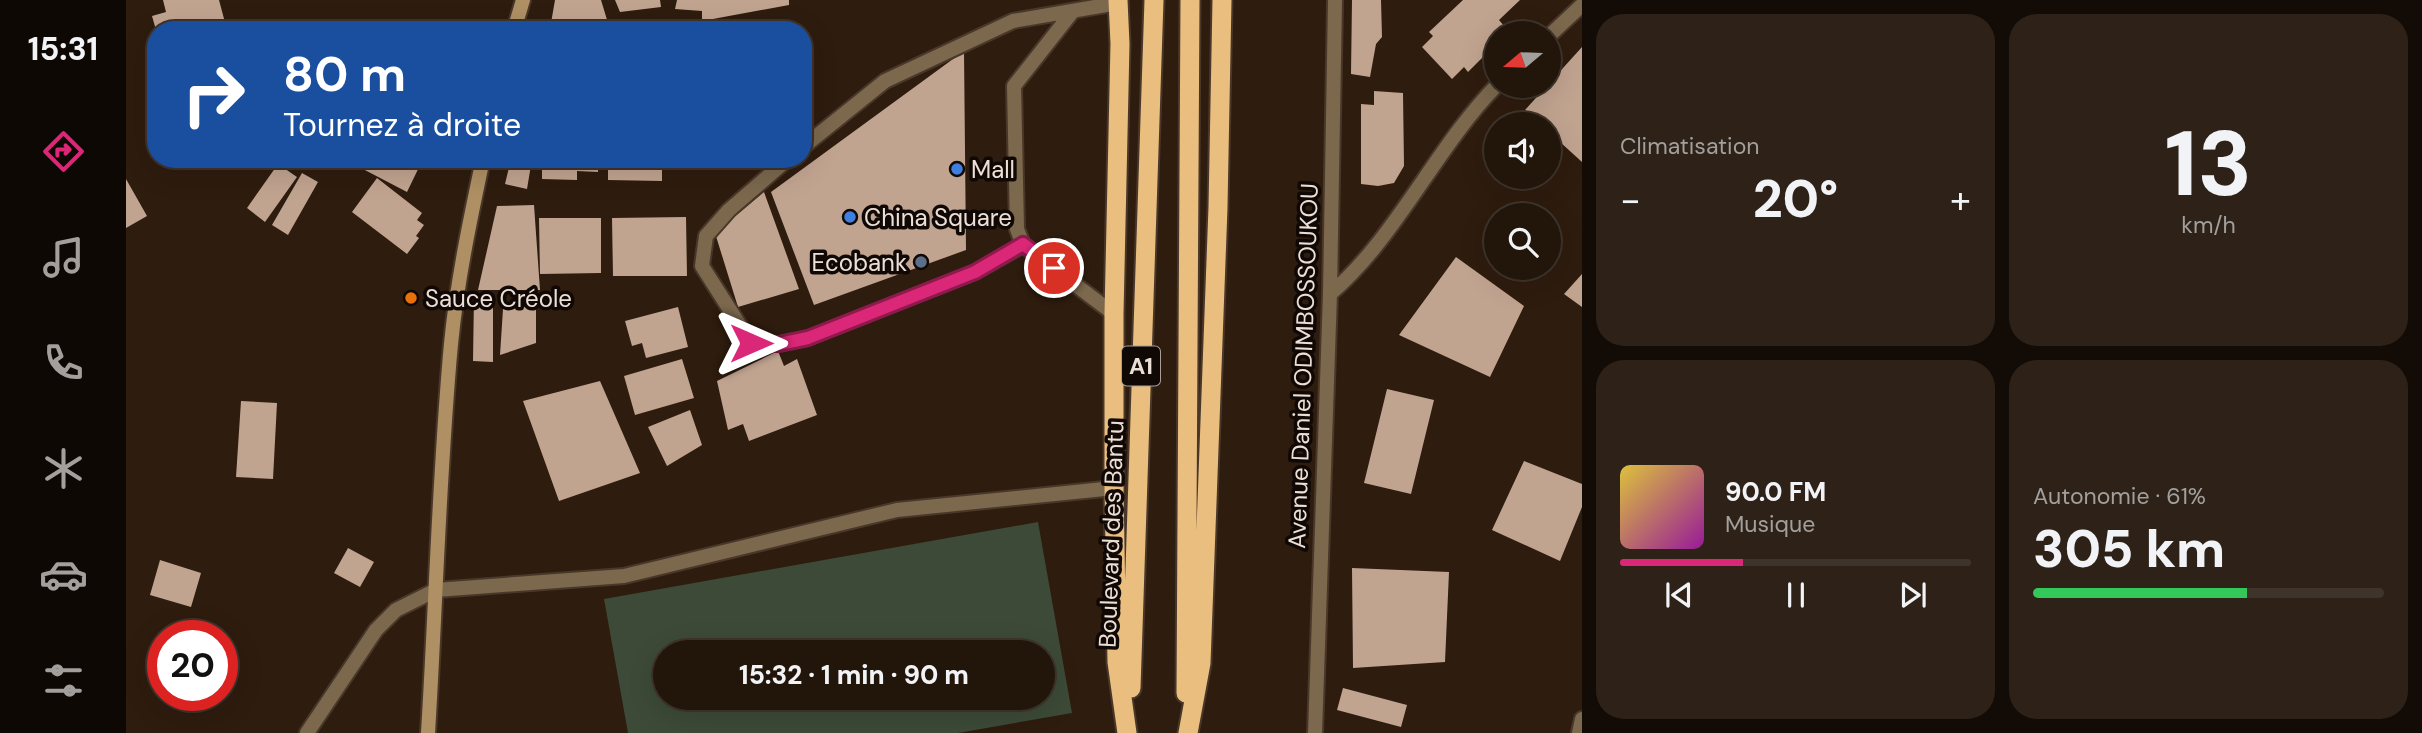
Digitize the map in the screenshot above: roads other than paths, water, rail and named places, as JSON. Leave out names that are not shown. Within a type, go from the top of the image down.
[{"type":"highway","name":"Boulevard des Bantu","points":[[1128,733],[1154,0]]},
{"type":"highway","name":"A1","points":[[1187,733],[1190,0]]},
{"type":"highway","points":[[1187,733],[1201,663],[1218,207],[1222,0]]},
{"type":"highway","points":[[1118,1],[1120,44],[1114,314],[1114,488],[1118,662],[1128,733]]},
{"type":"main road","points":[[516,21],[523,0]]},
{"type":"main road","points":[[428,733],[451,343],[461,271],[481,168]]},
{"type":"street","name":"Avenue Daniel ODIMBOSSOUKOU","points":[[1315,733],[1330,294],[1335,0]]},
{"type":"street","points":[[812,140],[885,82],[1013,21],[1118,1]]},
{"type":"street","points":[[1561,25],[1582,5]]},
{"type":"street","points":[[1073,11],[1014,86],[1017,229],[1023,244],[1114,314]]},
{"type":"street","points":[[1330,294],[1360,265],[1457,130],[1485,98]]},
{"type":"street","points":[[778,168],[729,210],[706,236],[702,265],[751,343],[779,344],[808,338],[975,272],[1023,244]]},
{"type":"street","points":[[307,733],[376,630],[396,610],[436,590],[624,576],[897,510],[1114,488]]},
{"type":"street","points":[[1579,733],[1582,719]]},
{"type":"place","name":"Mall","points":[[957,169]]},
{"type":"place","name":"China Square","points":[[850,217]]},
{"type":"place","name":"Ecobank","points":[[921,262]]},
{"type":"place","name":"Sauce Créole","points":[[411,298]]}]
